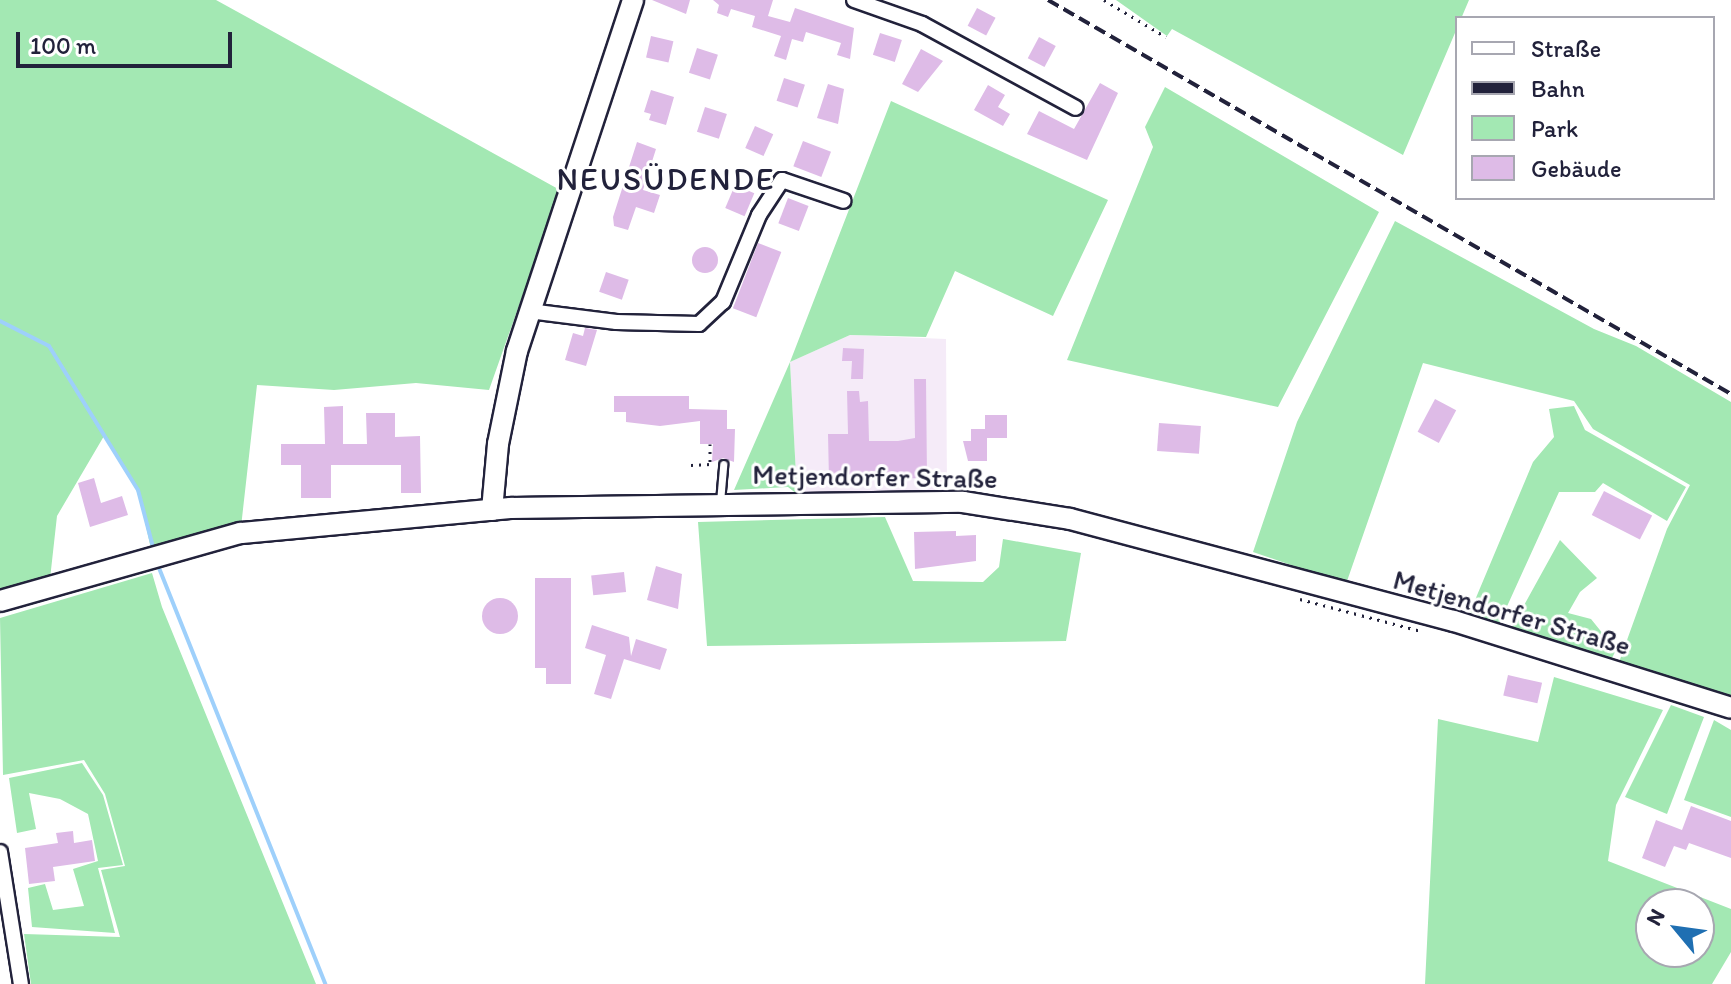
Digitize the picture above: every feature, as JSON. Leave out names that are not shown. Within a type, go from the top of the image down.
[{"type":"street","points":[[492,510],[505,399],[529,311],[633,0]]},
{"type":"street","points":[[854,0],[922,24],[1076,108]]},
{"type":"street","points":[[529,311],[616,322],[699,324],[723,302],[759,215],[782,180],[844,201]]},
{"type":"street","name":"Metjendorfer Straße","points":[[0,601],[241,533],[492,510],[720,502],[933,500],[1036,511],[1454,621],[1731,708]]},
{"type":"street","points":[[0,852],[21,984]]},
{"type":"lane","points":[[720,502],[723,464]]},
{"type":"path","points":[[1104,0],[1166,37]]},
{"type":"path","points":[[710,444],[710,464]]},
{"type":"path","points":[[691,465],[723,464]]},
{"type":"path","points":[[1290,597],[1434,632]]},
{"type":"shaded area","points":[[850,335],[946,339],[947,492],[797,494],[790,362]]},
{"type":"green space","points":[[0,0],[216,0],[560,190],[489,390],[416,383],[334,390],[257,385],[241,527],[151,549],[138,490],[104,436],[57,516],[50,579],[0,596]]},
{"type":"green space","points":[[1116,0],[1469,0],[1462,16],[1455,16],[1455,33],[1403,155],[1172,29],[1167,36]]},
{"type":"green space","points":[[1165,87],[1379,212],[1278,407],[1067,360],[1153,147],[1145,127]]},
{"type":"green space","points":[[891,101],[1108,200],[1053,316],[955,271],[926,337],[850,335],[790,362]]},
{"type":"green space","points":[[1395,221],[1594,329],[1636,346],[1731,402],[1731,700],[1618,665],[1667,529],[1690,485],[1593,429],[1574,401],[1423,363],[1346,584],[1253,552],[1297,422]]},
{"type":"green space","points":[[790,362],[797,494],[788,487],[734,490]]},
{"type":"green space","points":[[1574,406],[1585,430],[1686,487],[1667,521],[1603,483],[1595,492],[1559,492],[1499,624],[1470,612],[1533,462],[1554,437],[1549,409]]},
{"type":"green space","points":[[885,517],[913,581],[983,582],[999,567],[1003,539],[1081,553],[1066,641],[707,646],[698,522]]},
{"type":"green space","points":[[1560,540],[1597,578],[1580,592],[1568,613],[1591,619],[1616,650],[1612,658],[1512,627]]},
{"type":"green space","points":[[152,573],[162,607],[316,984],[31,984],[24,934],[120,937],[101,870],[125,866],[105,794],[84,760],[3,775],[0,618]]},
{"type":"green space","points":[[1554,677],[1663,710],[1616,805],[1608,861],[1677,888],[1635,888],[1635,968],[1715,968],[1715,903],[1731,909],[1731,952],[1712,984],[1425,984],[1438,719],[1538,742]]},
{"type":"green space","points":[[1671,705],[1704,717],[1667,814],[1625,797]]},
{"type":"green space","points":[[1714,720],[1731,730],[1731,817],[1684,800]]},
{"type":"green space","points":[[82,763],[103,795],[123,865],[98,868],[115,933],[32,927],[28,888],[45,884],[53,910],[84,906],[73,869],[98,861],[88,814],[60,799],[29,793],[36,829],[17,833],[9,778]]},
{"type":"building","points":[[652,0],[690,0],[686,14]]},
{"type":"building","points":[[713,0],[773,0],[768,16],[790,22],[795,8],[854,28],[850,59],[837,55],[841,43],[806,32],[803,42],[792,39],[786,60],[774,56],[781,36],[752,27],[755,16],[731,9],[728,17],[717,13],[719,5]]},
{"type":"building","points":[[977,8],[996,18],[986,36],[968,26]]},
{"type":"building","points":[[880,33],[902,40],[895,62],[873,55]]},
{"type":"building","points":[[651,36],[673,41],[668,63],[646,57]]},
{"type":"building","points":[[1039,37],[1056,46],[1045,67],[1028,58]]},
{"type":"building","points":[[697,48],[718,55],[710,80],[689,73]]},
{"type":"building","points":[[921,49],[943,61],[918,92],[902,84]]},
{"type":"building","points":[[784,78],[805,85],[798,108],[777,101]]},
{"type":"building","points":[[1100,83],[1118,93],[1087,160],[1027,134],[1039,111],[1074,129]]},
{"type":"building","points":[[828,84],[844,89],[838,124],[817,118]]},
{"type":"building","points":[[988,85],[1005,95],[998,107],[1010,114],[1003,126],[974,110]]},
{"type":"building","points":[[651,90],[674,97],[666,125],[649,120],[651,114],[644,112]]},
{"type":"building","points":[[705,107],[727,114],[719,139],[697,132]]},
{"type":"building","points":[[755,126],[773,134],[764,156],[745,148]]},
{"type":"building","points":[[803,141],[831,152],[821,177],[793,166]]},
{"type":"building","points":[[637,142],[656,149],[643,190],[660,195],[654,213],[636,207],[628,230],[614,226],[613,217]]},
{"type":"building","points":[[735,185],[754,193],[745,216],[725,208]]},
{"type":"building","points":[[788,198],[809,206],[799,231],[778,223]]},
{"type":"building","points":[[758,243],[781,252],[756,317],[733,308]]},
{"type":"building","points":[[705,247],[714,251],[718,260],[714,269],[705,273],[696,269],[692,260],[696,251]]},
{"type":"building","points":[[606,272],[629,280],[622,300],[599,292]]},
{"type":"building","points":[[585,328],[597,330],[586,366],[565,360],[573,333],[583,336]]},
{"type":"building","points":[[843,348],[864,349],[863,379],[851,379],[852,361],[842,361]]},
{"type":"building","points":[[914,379],[926,379],[927,478],[829,480],[828,434],[848,434],[847,391],[859,391],[860,402],[868,401],[869,441],[915,438]]},
{"type":"building","points":[[614,396],[689,396],[689,409],[727,410],[727,429],[735,429],[734,462],[723,458],[712,462],[713,444],[700,444],[700,421],[660,426],[626,422],[626,412],[614,412]]},
{"type":"building","points":[[1435,399],[1456,410],[1439,443],[1418,432]]},
{"type":"building","points":[[343,406],[343,444],[367,444],[366,413],[395,413],[395,437],[420,436],[421,493],[401,493],[401,465],[331,465],[331,498],[301,498],[301,465],[281,465],[281,444],[325,444],[324,407]]},
{"type":"building","points":[[985,415],[1007,415],[1007,438],[987,438],[987,461],[968,461],[963,441],[971,441],[971,429],[985,429]]},
{"type":"building","points":[[1159,423],[1201,426],[1199,454],[1157,451]]},
{"type":"building","points":[[94,478],[101,503],[122,496],[128,515],[90,527],[78,483]]},
{"type":"building","points":[[1604,491],[1652,516],[1640,540],[1592,515]]},
{"type":"building","points":[[956,531],[956,536],[976,535],[976,561],[915,569],[914,532]]},
{"type":"building","points":[[656,566],[682,574],[678,609],[647,600]]},
{"type":"building","points":[[624,572],[626,592],[593,595],[591,575]]},
{"type":"building","points":[[535,578],[571,578],[571,684],[546,684],[546,668],[535,668]]},
{"type":"building","points":[[500,598],[513,603],[518,616],[513,629],[500,634],[487,629],[482,616],[487,603]]},
{"type":"building","points":[[592,625],[629,637],[631,656],[636,639],[667,649],[660,670],[624,659],[611,699],[594,694],[606,655],[585,648]]},
{"type":"building","points":[[1508,675],[1542,683],[1537,703],[1503,695]]},
{"type":"building","points":[[1691,806],[1731,821],[1731,858],[1689,843],[1686,850],[1674,846],[1665,867],[1642,858],[1656,820],[1682,830]]},
{"type":"building","points":[[73,831],[74,843],[92,840],[95,861],[53,867],[55,881],[29,884],[25,848],[58,843],[56,833]]},
{"type":"waterway","points":[[0,321],[49,346],[138,490],[153,547]]},
{"type":"waterway","points":[[159,568],[325,984]]},
{"type":"railway","points":[[1048,0],[1731,394]]},
{"type":"district","name":"NEUSÜDENDE","points":[[666,179]]}]
